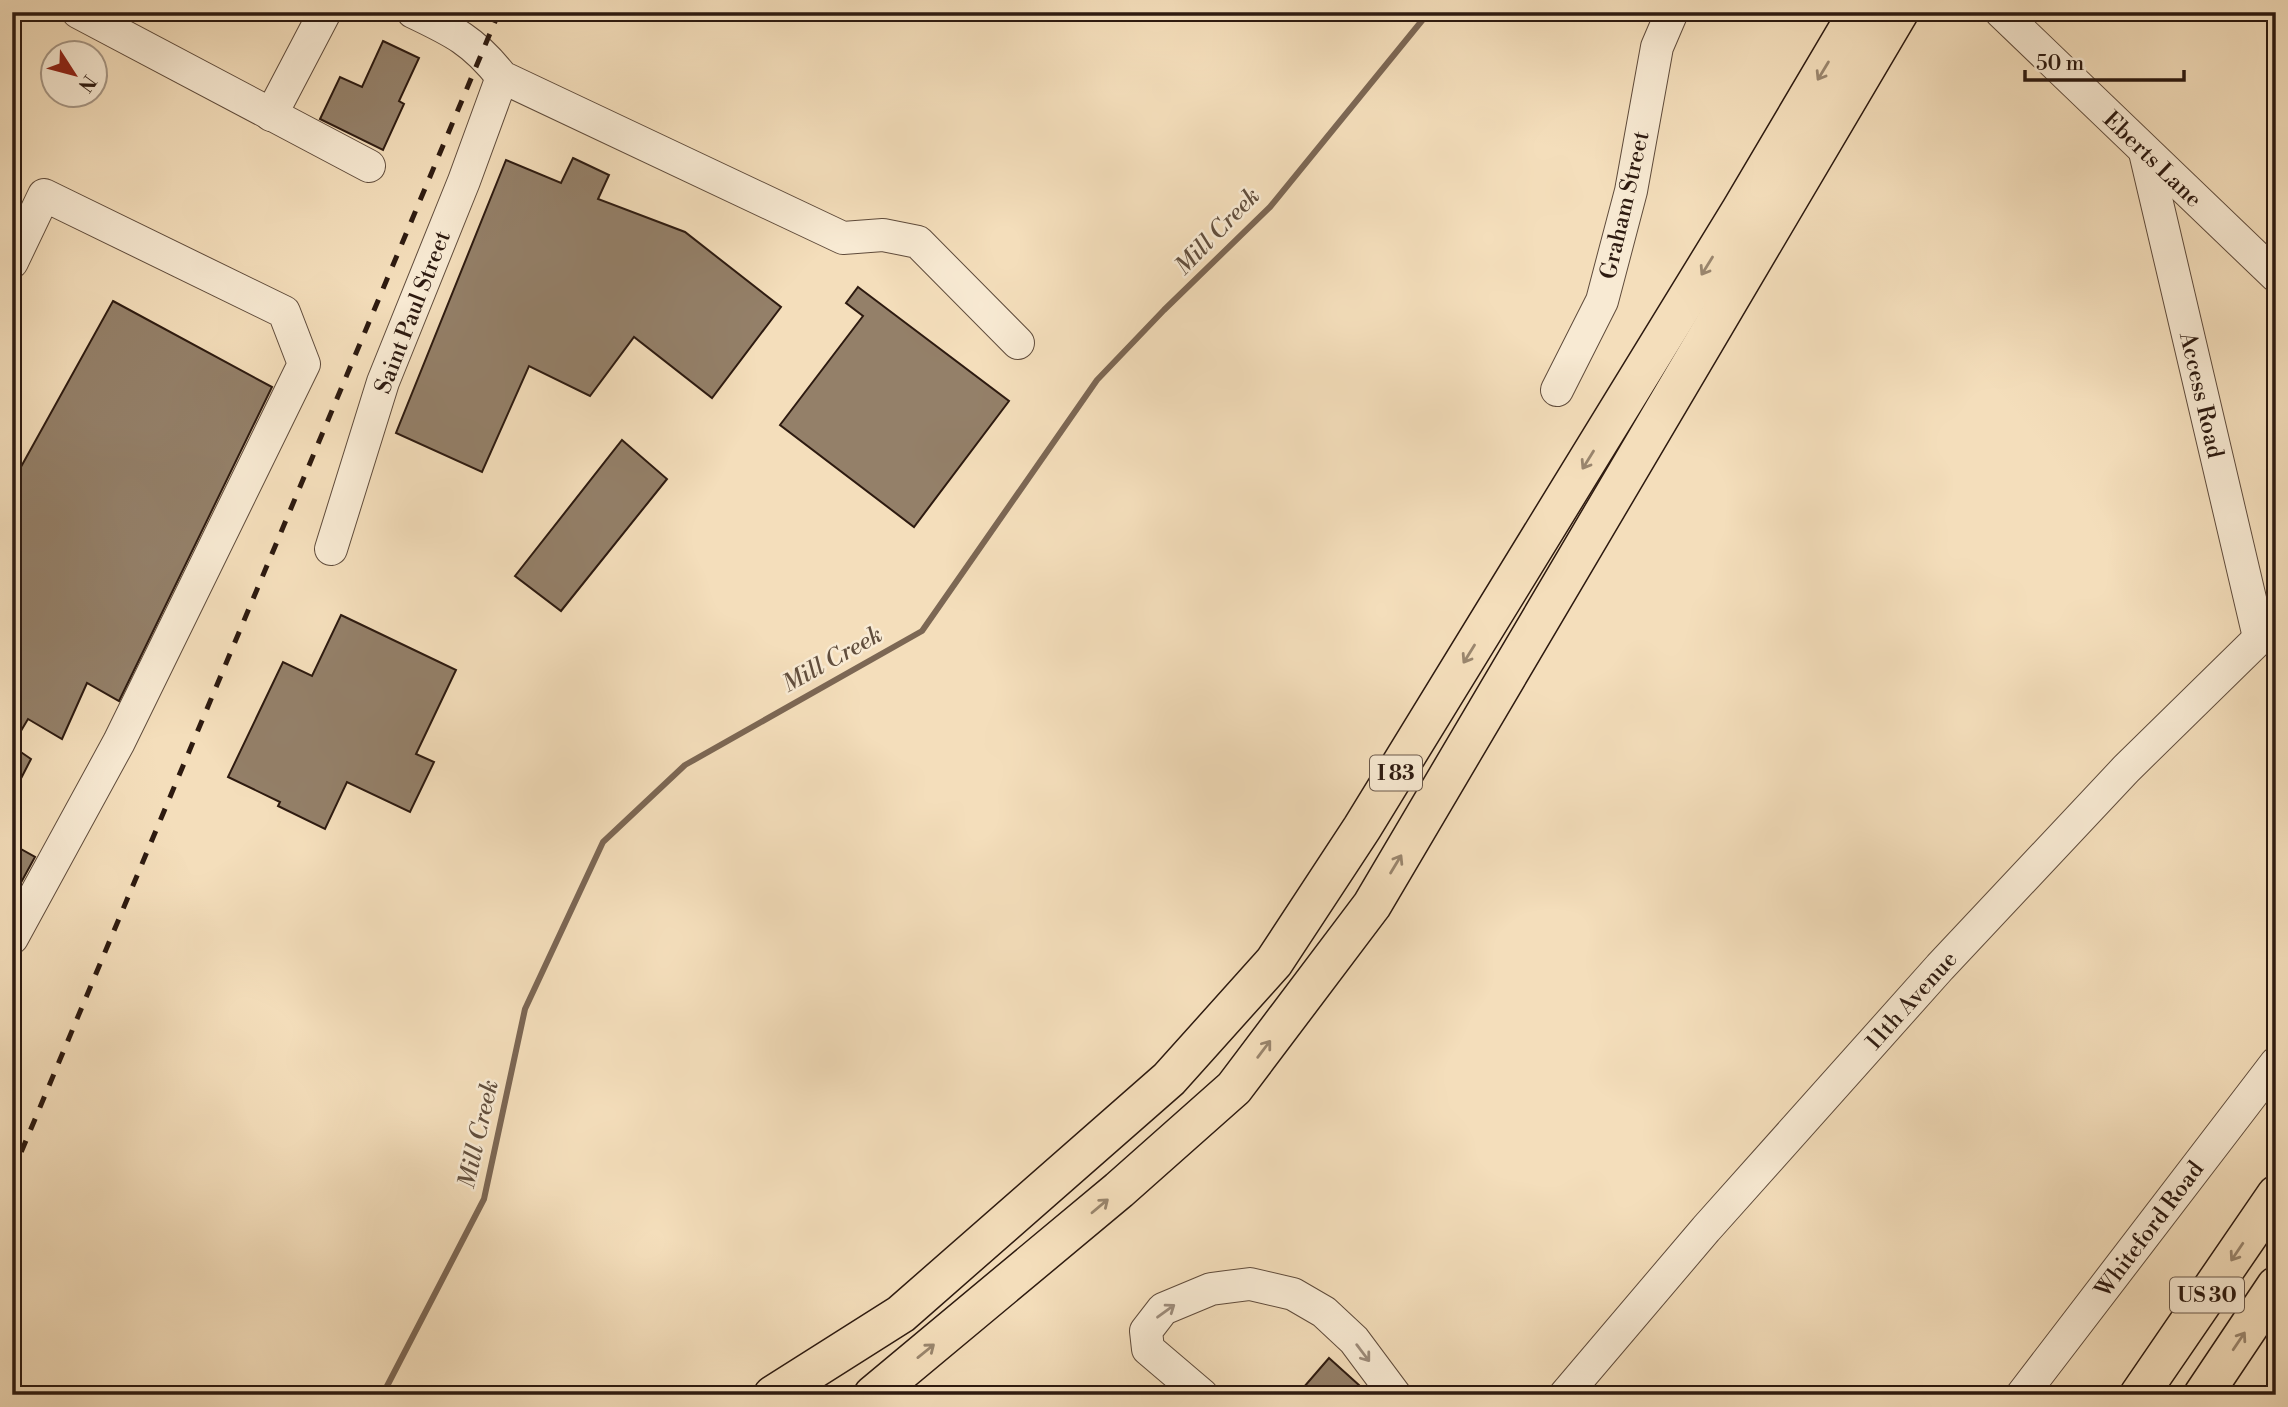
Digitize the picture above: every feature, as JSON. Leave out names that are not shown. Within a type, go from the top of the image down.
[{"type":"highway","name":"I 83","points":[[773,1395],[901,1314],[1169,1079],[1274,962],[1377,804],[1734,222],[1858,12]]},
{"type":"highway","name":"I 83","points":[[873,1395],[1067,1234],[1234,1088],[1372,905],[1899,12]]},
{"type":"highway","name":"US 30","points":[[2139,1395],[2276,1195]]},
{"type":"highway","name":"US 30","points":[[2203,1395],[2276,1286]]},
{"type":"street","points":[[78,12],[369,166]]},
{"type":"street","points":[[271,115],[325,12]]},
{"type":"street","points":[[412,12],[449,29],[483,52],[502,77],[843,238],[883,235],[918,242],[1018,343]]},
{"type":"street","name":"Graham Street","points":[[1557,390],[1602,301],[1630,191],[1657,47],[1672,12]]},
{"type":"street","name":"Eberts Lane","points":[[2001,12],[2276,276]]},
{"type":"street","name":"Saint Paul Street","points":[[331,549],[383,382],[464,181],[502,77]]},
{"type":"street","name":"Access Road","points":[[2145,152],[2267,630]]},
{"type":"street","points":[[12,262],[44,195],[284,312],[304,364],[119,742],[12,938]]},
{"type":"street","name":"11th Avenue","points":[[1565,1395],[1706,1229],[1940,967],[2126,769],[2267,630]]},
{"type":"street","name":"Whiteford Road","points":[[2022,1395],[2276,1063]]},
{"type":"street","points":[[1202,1395],[1148,1349],[1146,1331],[1163,1309],[1211,1289],[1250,1284],[1293,1294],[1324,1312],[1354,1340],[1395,1395]]},
{"type":"building","points":[[383,41],[419,58],[399,101],[404,104],[383,150],[320,119],[340,77],[362,87]]},
{"type":"building","points":[[573,158],[609,175],[598,199],[685,232],[781,307],[712,398],[634,337],[590,396],[529,366],[482,472],[396,433],[506,160],[561,183]]},
{"type":"building","points":[[858,287],[1009,401],[914,527],[780,425],[863,316],[846,303]]},
{"type":"building","points":[[113,301],[272,387],[119,701],[87,683],[62,739],[28,719],[12,746],[12,483]]},
{"type":"building","points":[[622,440],[667,479],[561,611],[515,576]]},
{"type":"building","points":[[341,615],[456,670],[416,754],[434,762],[410,812],[347,782],[325,829],[278,806],[280,802],[228,777],[283,662],[312,676]]},
{"type":"building","points":[[12,746],[31,759],[12,796]]},
{"type":"building","points":[[12,844],[35,857],[12,899]]},
{"type":"building","points":[[1329,1358],[1370,1395],[1297,1395]]},
{"type":"waterway","name":"Mill Creek","points":[[378,1395],[385,1390],[484,1199],[525,1009],[603,842],[685,765],[922,631],[1097,380],[1164,310],[1270,207],[1429,12]]},
{"type":"railway","points":[[12,1174],[499,12]]}]
